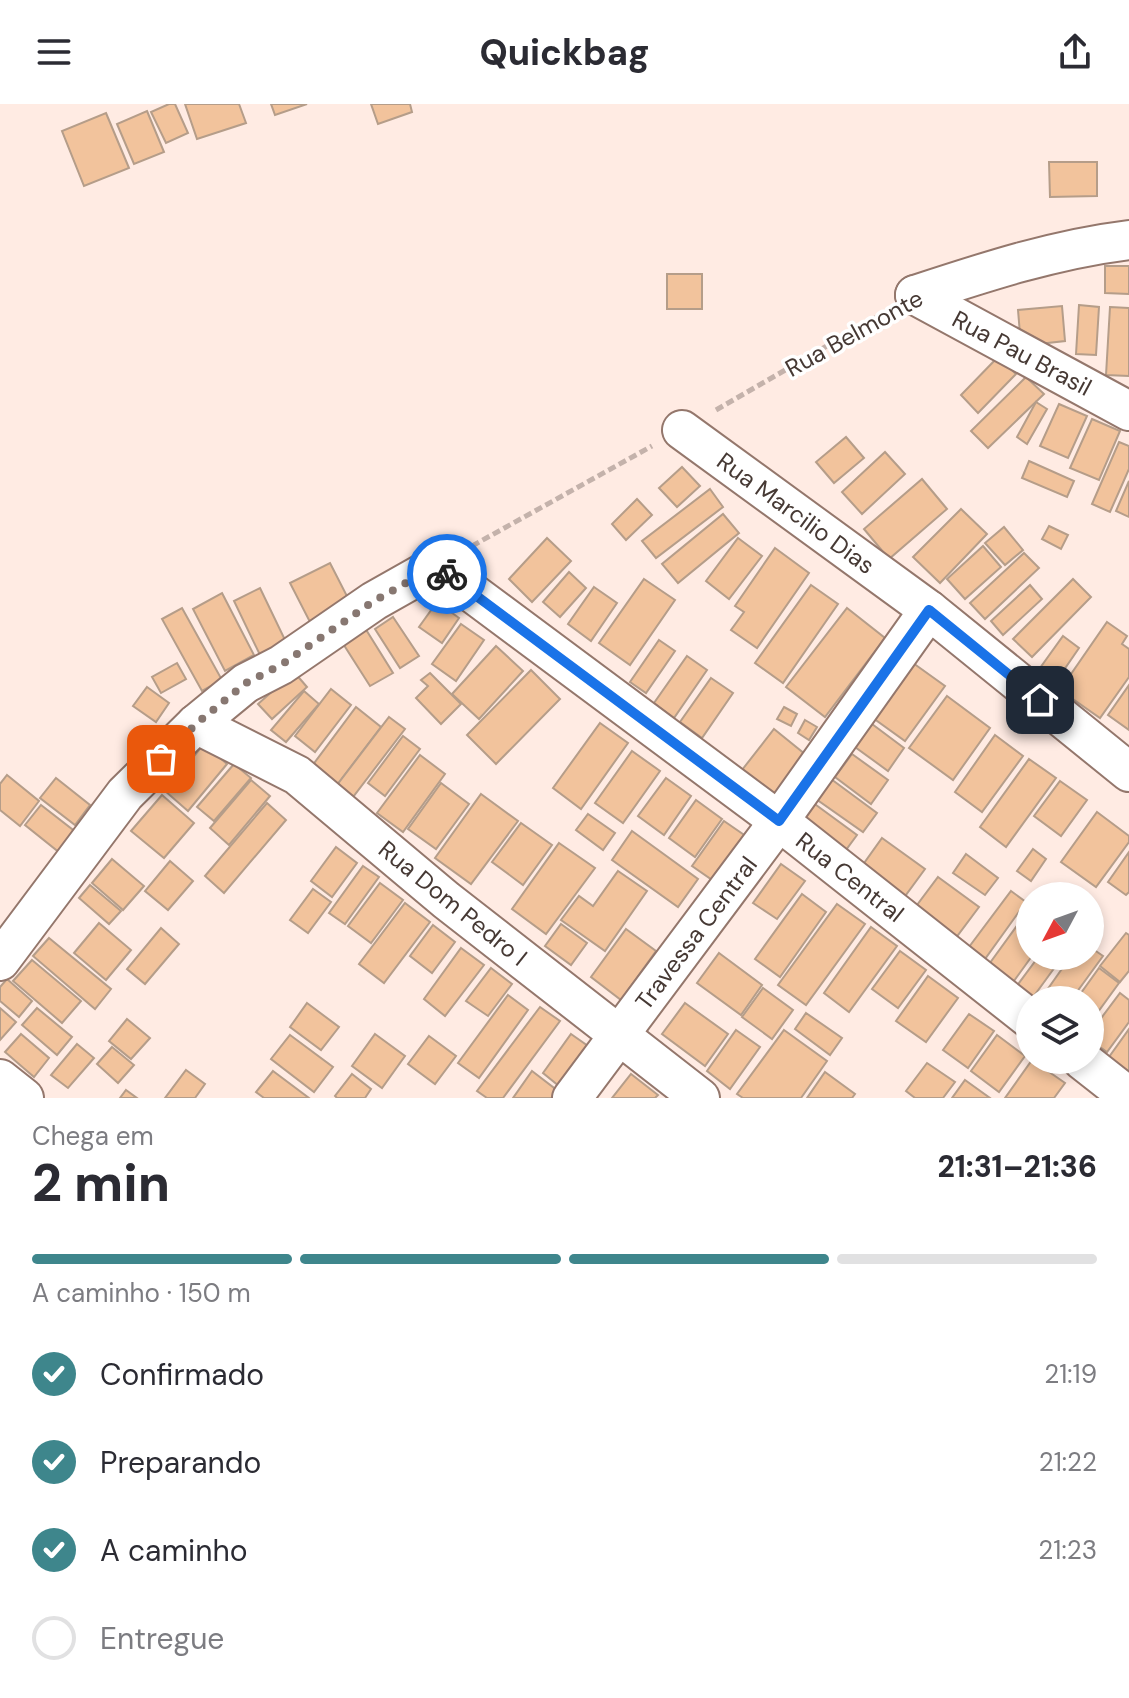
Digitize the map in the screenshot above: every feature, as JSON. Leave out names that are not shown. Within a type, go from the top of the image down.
[{"type":"street","name":"Rua Belmonte","points":[[915,295],[1017,262],[1096,244],[1129,240]]},
{"type":"street","name":"Rua Pau Brasil","points":[[915,295],[1129,411]]},
{"type":"street","name":"Rua Marcilio Dias","points":[[682,430],[929,610],[1129,772]]},
{"type":"street","points":[[0,961],[125,794],[196,724],[246,683],[281,665],[374,601],[436,566]]},
{"type":"street","name":"Rua Central","points":[[436,566],[779,821],[1016,1008]]},
{"type":"street","name":"Travessa Central","points":[[572,1098],[779,821],[929,610]]},
{"type":"street","name":"Rua Dom Pedro I","points":[[196,724],[297,775],[446,900],[700,1098]]},
{"type":"street","points":[[1100,1074],[1129,1097]]},
{"type":"street","points":[[0,1079],[24,1098]]},
{"type":"path","name":"Rua Belmonte","points":[[682,430],[915,295]]},
{"type":"path","points":[[436,566],[682,430]]},
{"type":"building","points":[[175,104],[188,133],[166,143],[151,112]]},
{"type":"building","points":[[185,104],[239,104],[246,123],[197,139]]},
{"type":"building","points":[[271,104],[307,104],[275,115]]},
{"type":"building","points":[[371,104],[410,104],[412,112],[378,124]]},
{"type":"building","points":[[147,111],[164,152],[134,164],[117,124]]},
{"type":"building","points":[[106,113],[129,168],[84,186],[62,131]]},
{"type":"building","points":[[1049,162],[1097,162],[1097,196],[1050,197]]},
{"type":"building","points":[[1105,266],[1129,266],[1129,294],[1105,293]]},
{"type":"building","points":[[667,274],[702,274],[702,309],[667,309]]},
{"type":"building","points":[[1079,305],[1099,307],[1096,355],[1076,354]]},
{"type":"building","points":[[1062,306],[1065,341],[1021,346],[1018,310]]},
{"type":"building","points":[[1110,307],[1129,308],[1129,376],[1106,375]]},
{"type":"building","points":[[998,357],[1016,374],[978,413],[961,395]]},
{"type":"building","points":[[1026,377],[1044,394],[988,448],[971,431]]},
{"type":"building","points":[[1036,402],[1047,409],[1027,444],[1017,437]]},
{"type":"building","points":[[1059,404],[1087,416],[1068,458],[1040,446]]},
{"type":"building","points":[[1092,419],[1120,431],[1099,480],[1070,468]]},
{"type":"building","points":[[846,437],[864,458],[834,483],[816,462]]},
{"type":"building","points":[[1119,442],[1129,446],[1129,469],[1110,512],[1092,504]]},
{"type":"building","points":[[885,452],[905,474],[862,514],[842,492]]},
{"type":"building","points":[[1029,461],[1074,481],[1067,497],[1022,478]]},
{"type":"building","points":[[682,467],[700,486],[677,507],[659,488]]},
{"type":"building","points":[[922,479],[947,509],[889,559],[864,529]]},
{"type":"building","points":[[1129,481],[1129,517],[1116,511]]},
{"type":"building","points":[[710,489],[723,507],[656,558],[642,541]]},
{"type":"building","points":[[637,499],[652,515],[626,540],[612,524]]},
{"type":"building","points":[[961,509],[987,534],[940,583],[913,557]]},
{"type":"building","points":[[723,514],[739,533],[678,583],[662,564]]},
{"type":"building","points":[[1049,526],[1068,535],[1061,549],[1042,539]]},
{"type":"building","points":[[1004,527],[1023,550],[1005,565],[985,543]]},
{"type":"building","points":[[547,538],[571,561],[532,602],[509,579]]},
{"type":"building","points":[[738,538],[762,556],[729,599],[706,581]]},
{"type":"building","points":[[983,546],[1001,567],[965,599],[947,579]]},
{"type":"building","points":[[775,548],[809,573],[757,648],[731,630],[744,612],[735,606]]},
{"type":"building","points":[[1024,553],[1039,568],[985,619],[970,603]]},
{"type":"building","points":[[330,563],[351,604],[311,624],[290,583]]},
{"type":"building","points":[[569,572],[586,588],[560,617],[543,602]]},
{"type":"building","points":[[644,579],[675,600],[630,665],[599,643]]},
{"type":"building","points":[[1073,579],[1091,597],[1032,657],[1013,639]]},
{"type":"building","points":[[811,585],[838,604],[783,683],[755,663]]},
{"type":"building","points":[[1030,585],[1042,599],[1003,635],[991,621]]},
{"type":"building","points":[[594,587],[617,603],[591,641],[568,624]]},
{"type":"building","points":[[260,588],[286,642],[260,655],[234,601]]},
{"type":"building","points":[[222,593],[254,655],[225,671],[193,609]]},
{"type":"building","points":[[437,602],[459,618],[442,643],[419,627]]},
{"type":"building","points":[[182,608],[222,680],[202,691],[162,619]]},
{"type":"building","points":[[847,608],[885,638],[825,717],[786,687]]},
{"type":"building","points":[[393,617],[419,656],[400,668],[375,629]]},
{"type":"building","points":[[1107,622],[1127,636],[1122,644],[1129,649],[1129,677],[1100,718],[1060,690]]},
{"type":"building","points":[[461,624],[484,640],[456,681],[432,664]]},
{"type":"building","points":[[365,628],[393,673],[370,686],[342,642]]},
{"type":"building","points":[[1063,636],[1079,648],[1057,680],[1040,668]]},
{"type":"building","points":[[659,640],[675,651],[646,693],[630,682]]},
{"type":"building","points":[[496,646],[523,671],[479,719],[452,694]]},
{"type":"building","points":[[687,656],[707,670],[674,718],[654,703]]},
{"type":"building","points":[[177,663],[186,679],[161,693],[152,677]]},
{"type":"building","points":[[913,663],[945,686],[905,741],[873,718]]},
{"type":"building","points":[[531,670],[560,699],[496,764],[467,735]]},
{"type":"building","points":[[294,672],[307,687],[272,719],[258,704]]},
{"type":"building","points":[[430,673],[461,704],[441,724],[416,698],[428,686],[421,680]]},
{"type":"building","points":[[711,678],[733,693],[702,738],[680,722]]},
{"type":"building","points":[[1129,685],[1129,730],[1108,715]]},
{"type":"building","points":[[147,687],[169,703],[156,722],[133,706]]},
{"type":"building","points":[[331,689],[351,705],[315,752],[295,736]]},
{"type":"building","points":[[304,691],[319,704],[286,742],[271,730]]},
{"type":"building","points":[[947,696],[990,728],[953,780],[909,748]]},
{"type":"building","points":[[356,707],[381,727],[337,785],[312,766]]},
{"type":"building","points":[[784,707],[797,714],[791,726],[777,719]]},
{"type":"building","points":[[389,717],[405,729],[353,797],[337,785]]},
{"type":"building","points":[[805,720],[817,727],[809,740],[798,733]]},
{"type":"building","points":[[600,723],[628,743],[581,809],[553,788]]},
{"type":"building","points":[[872,724],[904,748],[888,771],[855,747]]},
{"type":"building","points":[[774,729],[811,759],[780,799],[742,770]]},
{"type":"building","points":[[995,735],[1023,756],[982,812],[955,792]]},
{"type":"building","points":[[403,736],[420,749],[385,796],[368,783]]},
{"type":"building","points":[[204,744],[227,764],[188,811],[165,791]]},
{"type":"building","points":[[632,751],[660,771],[623,823],[595,803]]},
{"type":"building","points":[[852,754],[888,780],[871,804],[835,777]]},
{"type":"building","points":[[420,755],[445,774],[403,832],[377,813]]},
{"type":"building","points":[[1029,759],[1056,778],[1006,847],[980,827]]},
{"type":"building","points":[[234,764],[251,778],[214,821],[197,807]]},
{"type":"building","points":[[7,775],[39,801],[20,826],[0,810],[0,784]]},
{"type":"building","points":[[56,778],[90,805],[75,825],[40,798]]},
{"type":"building","points":[[666,778],[691,796],[664,835],[638,816]]},
{"type":"building","points":[[831,779],[877,813],[863,832],[816,799]]},
{"type":"building","points":[[251,780],[270,796],[229,845],[210,828]]},
{"type":"building","points":[[1060,781],[1087,800],[1061,836],[1034,816]]},
{"type":"building","points":[[441,783],[469,804],[436,849],[408,829]]},
{"type":"building","points":[[481,794],[518,821],[471,884],[435,858]]},
{"type":"building","points":[[162,795],[194,823],[164,858],[131,831]]},
{"type":"building","points":[[696,800],[722,819],[695,857],[669,838]]},
{"type":"building","points":[[812,802],[857,835],[840,858],[796,826]]},
{"type":"building","points":[[267,803],[286,820],[224,893],[205,876]]},
{"type":"building","points":[[41,805],[77,833],[60,853],[25,825]]},
{"type":"building","points":[[1097,812],[1129,836],[1129,842],[1100,882],[1089,882],[1061,862]]},
{"type":"building","points":[[588,814],[615,833],[603,850],[576,830]]},
{"type":"building","points":[[724,821],[750,839],[718,884],[692,866]]},
{"type":"building","points":[[521,823],[552,845],[523,885],[492,862]]},
{"type":"building","points":[[632,831],[698,879],[678,907],[612,860]]},
{"type":"building","points":[[882,838],[925,869],[900,903],[857,873]]},
{"type":"building","points":[[559,843],[595,868],[546,934],[512,909]]},
{"type":"building","points":[[336,847],[357,863],[332,897],[311,881]]},
{"type":"building","points":[[1033,849],[1046,859],[1031,881],[1017,871]]},
{"type":"building","points":[[1129,852],[1129,892],[1126,895],[1108,882]]},
{"type":"building","points":[[966,854],[998,878],[985,895],[953,873]]},
{"type":"building","points":[[112,859],[144,886],[123,910],[92,883]]},
{"type":"building","points":[[170,861],[193,881],[168,910],[145,891]]},
{"type":"building","points":[[781,864],[805,881],[777,919],[753,903]]},
{"type":"building","points":[[363,866],[379,877],[345,924],[329,913]]},
{"type":"building","points":[[618,871],[647,891],[605,951],[561,920],[579,896],[593,906]]},
{"type":"building","points":[[938,877],[979,907],[955,939],[914,909]]},
{"type":"building","points":[[380,883],[403,900],[371,943],[348,926]]},
{"type":"building","points":[[90,885],[121,911],[109,924],[79,898]]},
{"type":"building","points":[[313,889],[331,902],[308,933],[290,920]]},
{"type":"building","points":[[1011,891],[1016,895],[1016,916],[985,959],[969,947]]},
{"type":"building","points":[[802,894],[826,912],[780,977],[755,959]]},
{"type":"building","points":[[405,903],[430,922],[384,983],[359,964]]},
{"type":"building","points":[[837,904],[865,924],[806,1005],[778,985]]},
{"type":"building","points":[[99,923],[131,950],[106,980],[74,953]]},
{"type":"building","points":[[561,924],[587,943],[571,965],[545,946]]},
{"type":"building","points":[[433,925],[455,942],[432,973],[410,956]]},
{"type":"building","points":[[871,927],[897,946],[849,1012],[824,993]]},
{"type":"building","points":[[1016,927],[1016,970],[1022,970],[1011,985],[987,967]]},
{"type":"building","points":[[161,928],[179,944],[145,984],[127,969]]},
{"type":"building","points":[[626,929],[656,951],[621,1000],[591,977]]},
{"type":"building","points":[[1126,933],[1129,935],[1129,971],[1120,982],[1104,969],[1104,961]]},
{"type":"building","points":[[49,938],[111,989],[95,1009],[33,956]]},
{"type":"building","points":[[461,948],[484,965],[445,1016],[424,999]]},
{"type":"building","points":[[900,951],[926,970],[898,1008],[872,989]]},
{"type":"building","points":[[719,953],[762,985],[741,1015],[697,983]]},
{"type":"building","points":[[32,960],[81,1001],[62,1023],[13,981]]},
{"type":"building","points":[[491,968],[512,984],[488,1016],[466,1001]]},
{"type":"building","points":[[1029,970],[1053,970],[1041,986],[1017,986]]},
{"type":"building","points":[[1061,970],[1093,970],[1081,986],[1050,986]]},
{"type":"building","points":[[1098,970],[1119,983],[1104,1004],[1104,986],[1086,986]]},
{"type":"building","points":[[928,976],[958,998],[926,1042],[896,1021]]},
{"type":"building","points":[[7,979],[32,1001],[19,1017],[0,1001],[0,987]]},
{"type":"building","points":[[763,988],[793,1010],[772,1039],[742,1017]]},
{"type":"building","points":[[1120,993],[1129,1000],[1129,1022],[1107,1052],[1104,1050],[1104,1014]]},
{"type":"building","points":[[508,995],[528,1010],[479,1078],[458,1063]]},
{"type":"building","points":[[307,1003],[339,1027],[321,1050],[290,1027]]},
{"type":"building","points":[[685,1003],[728,1034],[705,1066],[662,1034]]},
{"type":"building","points":[[540,1007],[560,1021],[503,1098],[487,1098],[477,1091]]},
{"type":"building","points":[[0,1008],[16,1022],[0,1040]]},
{"type":"building","points":[[37,1008],[72,1037],[57,1055],[22,1025]]},
{"type":"building","points":[[806,1013],[842,1038],[830,1055],[795,1029]]},
{"type":"building","points":[[969,1014],[994,1031],[968,1068],[943,1050]]},
{"type":"building","points":[[127,1019],[150,1038],[131,1059],[109,1041]]},
{"type":"building","points":[[1129,1029],[1129,1072],[1109,1057]]},
{"type":"building","points":[[736,1030],[760,1047],[730,1089],[707,1071]]},
{"type":"building","points":[[784,1030],[827,1061],[801,1098],[743,1098],[737,1094]]},
{"type":"building","points":[[21,1034],[49,1058],[34,1077],[5,1052]]},
{"type":"building","points":[[375,1034],[405,1056],[382,1088],[352,1066]]},
{"type":"building","points":[[571,1034],[588,1046],[559,1086],[543,1073]]},
{"type":"building","points":[[290,1035],[333,1067],[314,1092],[271,1059]]},
{"type":"building","points":[[997,1035],[1016,1049],[1016,1068],[999,1092],[971,1071]]},
{"type":"building","points":[[429,1036],[456,1056],[435,1084],[408,1064]]},
{"type":"building","points":[[77,1044],[94,1058],[68,1088],[51,1075]]},
{"type":"building","points":[[112,1047],[134,1065],[118,1083],[97,1064]]},
{"type":"building","points":[[927,1063],[955,1082],[943,1098],[915,1098],[906,1091]]},
{"type":"building","points":[[186,1070],[205,1084],[195,1098],[165,1098]]},
{"type":"building","points":[[273,1071],[309,1098],[264,1098],[256,1092]]},
{"type":"building","points":[[532,1071],[558,1091],[552,1098],[513,1098]]},
{"type":"building","points":[[825,1072],[855,1094],[852,1098],[807,1098]]},
{"type":"building","points":[[352,1074],[371,1089],[365,1098],[337,1098],[335,1096]]},
{"type":"building","points":[[631,1074],[658,1095],[655,1098],[612,1098]]},
{"type":"building","points":[[1022,1074],[1052,1074],[1065,1083],[1054,1098],[1005,1098]]},
{"type":"building","points":[[965,1080],[990,1098],[952,1098]]},
{"type":"building","points":[[126,1090],[137,1098],[120,1098]]},
{"type":"way so far","points":[[161,759],[196,724],[246,683],[281,665],[374,601],[436,566],[447,574]]},
{"type":"route","points":[[447,574],[779,821],[929,610],[1040,700]]}]
